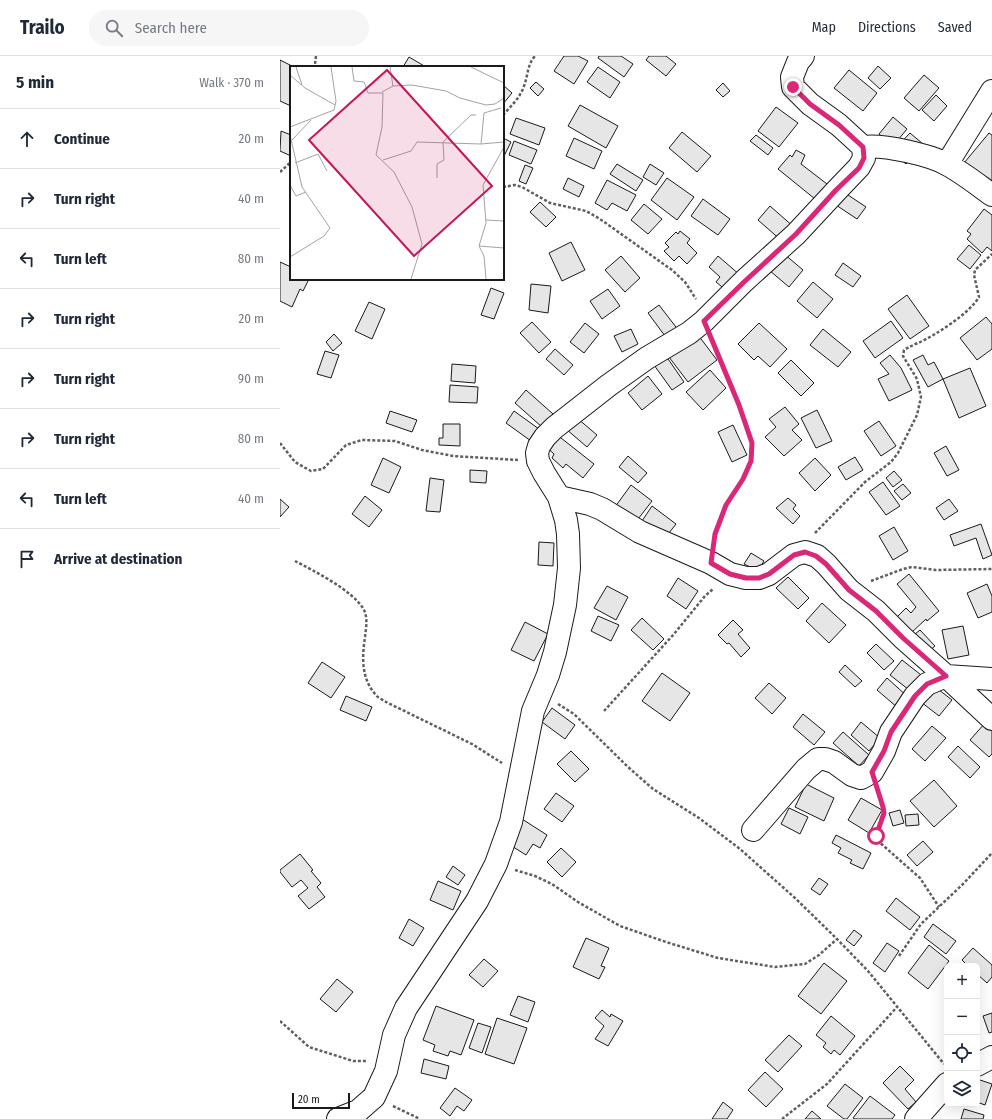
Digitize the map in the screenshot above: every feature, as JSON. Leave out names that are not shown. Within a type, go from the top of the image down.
[{"type":"street","points":[[338,1119],[358,1111],[374,1097],[386,1071],[394,1035],[406,1008],[477,901],[496,864],[511,822],[533,711],[541,693],[555,652],[565,605],[569,568],[566,520],[560,497],[538,461],[537,453],[539,446],[554,428],[609,385],[647,358],[689,333],[704,321],[796,234],[836,190],[859,168],[864,158],[863,147],[839,125],[810,104],[793,87],[792,77],[798,62],[803,56]]},
{"type":"street","points":[[947,164],[992,92]]},
{"type":"street","points":[[863,147],[869,146],[892,149],[921,155],[947,164],[992,195]]},
{"type":"street","points":[[560,497],[590,504],[602,509],[640,532],[711,563],[730,574],[746,578],[759,578],[769,574],[794,555],[805,552],[816,556],[826,564],[849,590],[876,611],[903,638],[992,719]]},
{"type":"street","points":[[752,830],[806,769],[818,759],[825,759],[834,762],[852,775],[861,778],[872,772],[884,751],[891,732],[915,696],[927,684],[946,676],[992,679]]},
{"type":"street","points":[[980,1063],[992,1057]]},
{"type":"street","points":[[916,1119],[944,1087]]},
{"type":"path","points":[[316,56],[315,64],[316,66]]},
{"type":"path","points":[[504,113],[520,96],[525,84],[531,60],[535,56]]},
{"type":"path","points":[[280,172],[290,163]]},
{"type":"path","points":[[504,187],[515,185],[522,186],[550,203],[580,209],[600,219],[672,270],[685,282],[694,296],[739,405],[752,443],[751,461],[743,479],[726,505],[715,534],[711,563]]},
{"type":"path","points":[[794,555],[865,482],[891,462],[898,453],[917,415],[921,397],[917,380],[903,356],[904,350],[928,338],[954,321],[975,303],[979,296],[974,275],[975,270],[992,254]]},
{"type":"path","points":[[280,443],[295,462],[311,471],[323,469],[346,445],[362,440],[395,441],[422,450],[453,456],[538,461]]},
{"type":"path","points":[[295,561],[346,591],[356,600],[364,611],[367,623],[364,648],[364,674],[376,695],[386,702],[472,744],[520,774]]},
{"type":"path","points":[[849,590],[903,569],[912,567],[936,570],[992,569]]},
{"type":"path","points":[[604,711],[674,634],[705,596],[730,574]]},
{"type":"path","points":[[541,693],[574,714],[628,767],[653,789],[699,818],[740,849],[795,898],[868,971],[944,1064]]},
{"type":"path","points":[[872,772],[884,813],[876,836],[878,841],[920,878],[939,907]]},
{"type":"path","points":[[899,956],[921,924],[963,884],[992,853]]},
{"type":"path","points":[[496,864],[535,876],[552,884],[578,902],[620,926],[718,958],[775,967],[805,964],[818,956],[837,939]]},
{"type":"path","points":[[782,1119],[827,1084],[897,1007]]},
{"type":"path","points":[[280,1021],[309,1046],[353,1061],[388,1062]]},
{"type":"path","points":[[374,1097],[420,1119]]},
{"type":"building","points":[[564,56],[578,56],[588,61],[574,84],[554,71]]},
{"type":"building","points":[[599,56],[621,56],[633,64],[624,77],[598,58]]},
{"type":"building","points":[[649,56],[666,56],[676,64],[666,76],[646,60]]},
{"type":"building","points":[[409,57],[424,66],[404,66]]},
{"type":"building","points":[[280,60],[292,66],[290,66],[290,106],[280,101]]},
{"type":"building","points":[[878,66],[891,78],[880,89],[868,78]]},
{"type":"building","points":[[598,67],[620,82],[610,98],[587,82]]},
{"type":"building","points":[[849,70],[877,93],[863,111],[834,88]]},
{"type":"building","points":[[924,75],[939,88],[919,111],[904,98]]},
{"type":"building","points":[[536,82],[544,89],[538,96],[530,88]]},
{"type":"building","points":[[723,83],[730,91],[723,97],[716,90]]},
{"type":"building","points":[[504,86],[512,93],[504,103]]},
{"type":"building","points":[[936,95],[947,106],[934,121],[922,110]]},
{"type":"building","points":[[580,105],[618,126],[606,148],[568,126]]},
{"type":"building","points":[[776,107],[798,123],[779,147],[758,131]]},
{"type":"building","points":[[893,117],[907,129],[893,146],[879,134]]},
{"type":"building","points":[[516,118],[545,128],[539,145],[510,134]]},
{"type":"building","points":[[281,131],[290,135],[290,156],[280,151]]},
{"type":"building","points":[[682,132],[711,156],[697,172],[669,148]]},
{"type":"building","points":[[910,133],[923,144],[906,164],[892,152]]},
{"type":"building","points":[[989,133],[992,135],[992,187],[964,163]]},
{"type":"building","points":[[756,135],[773,148],[768,155],[750,141]]},
{"type":"building","points":[[504,138],[511,142],[504,156]]},
{"type":"building","points":[[574,138],[602,151],[594,169],[566,156]]},
{"type":"building","points":[[514,141],[537,150],[531,164],[509,155]]},
{"type":"building","points":[[796,150],[805,155],[801,164],[827,184],[815,199],[778,169],[790,155],[792,157]]},
{"type":"building","points":[[617,164],[643,180],[636,191],[610,174]]},
{"type":"building","points":[[650,164],[664,173],[656,185],[643,177]]},
{"type":"building","points":[[525,165],[533,168],[526,184],[519,181]]},
{"type":"building","points":[[568,178],[584,186],[579,197],[563,189]]},
{"type":"building","points":[[667,178],[694,197],[677,220],[651,200]]},
{"type":"building","points":[[607,180],[636,195],[627,211],[612,203],[607,210],[595,203]]},
{"type":"building","points":[[842,191],[866,207],[857,219],[833,203]]},
{"type":"building","points":[[703,199],[730,219],[718,235],[691,216]]},
{"type":"building","points":[[540,202],[556,217],[546,227],[530,212]]},
{"type":"building","points":[[644,204],[662,219],[648,234],[631,220]]},
{"type":"building","points":[[770,206],[795,228],[783,242],[758,220]]},
{"type":"building","points":[[984,209],[992,215],[992,251],[987,247],[982,253],[967,239],[971,234],[967,231]]},
{"type":"building","points":[[680,231],[690,239],[687,243],[697,253],[687,264],[679,256],[674,261],[664,251],[669,247],[665,243],[676,232],[678,234]]},
{"type":"building","points":[[571,242],[585,270],[562,281],[549,253]]},
{"type":"building","points":[[969,245],[981,255],[970,269],[957,259]]},
{"type":"building","points":[[783,253],[803,270],[789,287],[769,270]]},
{"type":"building","points":[[621,256],[640,278],[625,292],[605,270]]},
{"type":"building","points":[[718,256],[740,275],[727,291],[716,282],[720,277],[709,267]]},
{"type":"building","points":[[280,262],[290,267],[290,280],[308,280],[303,291],[300,289],[292,307],[280,301]]},
{"type":"building","points":[[843,263],[861,276],[853,287],[835,275]]},
{"type":"building","points":[[813,282],[833,299],[817,318],[797,301]]},
{"type":"building","points":[[531,284],[551,286],[548,313],[529,310]]},
{"type":"building","points":[[491,288],[504,293],[494,319],[481,315]]},
{"type":"building","points":[[608,289],[620,306],[602,319],[590,301]]},
{"type":"building","points":[[907,295],[929,326],[910,339],[888,309]]},
{"type":"building","points":[[369,302],[385,309],[372,339],[355,331]]},
{"type":"building","points":[[659,305],[679,331],[668,340],[648,313]]},
{"type":"building","points":[[986,317],[992,324],[992,349],[977,360],[960,338]]},
{"type":"building","points":[[891,321],[903,338],[875,358],[863,341]]},
{"type":"building","points":[[532,322],[551,342],[539,353],[520,333]]},
{"type":"building","points":[[585,323],[599,334],[584,353],[570,342]]},
{"type":"building","points":[[759,323],[787,349],[770,367],[758,356],[754,360],[738,344]]},
{"type":"building","points":[[631,329],[638,344],[622,352],[614,336]]},
{"type":"building","points":[[823,329],[851,352],[838,367],[810,345]]},
{"type":"building","points":[[334,334],[342,343],[333,351],[326,342]]},
{"type":"building","points":[[698,335],[717,360],[688,382],[669,357]]},
{"type":"building","points":[[555,349],[573,365],[564,375],[546,359]]},
{"type":"building","points":[[325,351],[339,355],[331,378],[317,374]]},
{"type":"building","points":[[890,355],[901,368],[912,390],[889,401],[878,379],[889,374],[880,363]]},
{"type":"building","points":[[923,355],[928,365],[934,362],[943,379],[928,387],[913,360]]},
{"type":"building","points":[[666,356],[684,382],[672,390],[654,365]]},
{"type":"building","points":[[791,360],[814,383],[801,396],[778,373]]},
{"type":"building","points":[[452,364],[476,366],[475,383],[451,381]]},
{"type":"building","points":[[970,368],[986,406],[959,418],[943,379]]},
{"type":"building","points":[[710,370],[726,388],[703,410],[686,392]]},
{"type":"building","points":[[648,376],[662,394],[642,410],[628,393]]},
{"type":"building","points":[[450,385],[478,387],[477,403],[449,402]]},
{"type":"building","points":[[526,390],[553,414],[542,427],[515,403]]},
{"type":"building","points":[[785,407],[799,424],[792,430],[802,440],[784,456],[765,437],[776,427],[769,419]]},
{"type":"building","points":[[817,410],[832,441],[816,448],[801,418]]},
{"type":"building","points":[[390,411],[417,420],[412,432],[386,423]]},
{"type":"building","points":[[514,411],[539,429],[531,441],[506,423]]},
{"type":"building","points":[[577,418],[597,435],[587,447],[566,429]]},
{"type":"building","points":[[879,421],[896,446],[881,456],[864,431]]},
{"type":"building","points":[[443,424],[460,424],[460,446],[439,445],[439,438],[443,438]]},
{"type":"building","points":[[733,425],[747,455],[732,462],[718,432]]},
{"type":"building","points":[[556,434],[594,464],[583,478],[566,464],[563,468],[552,458],[554,454],[546,447]]},
{"type":"building","points":[[946,446],[959,470],[947,476],[934,453]]},
{"type":"building","points":[[628,456],[647,473],[638,483],[619,467]]},
{"type":"building","points":[[855,457],[863,470],[846,480],[838,467]]},
{"type":"building","points":[[383,458],[401,467],[389,493],[371,485]]},
{"type":"building","points":[[815,458],[831,475],[815,491],[799,473]]},
{"type":"building","points":[[470,470],[487,471],[486,483],[470,482]]},
{"type":"building","points":[[894,471],[902,480],[893,487],[886,478]]},
{"type":"building","points":[[430,478],[444,480],[440,512],[426,511]]},
{"type":"building","points":[[883,482],[900,506],[886,515],[869,492]]},
{"type":"building","points":[[903,484],[911,493],[902,500],[894,491]]},
{"type":"building","points":[[631,485],[652,501],[635,523],[615,507]]},
{"type":"building","points":[[365,496],[382,510],[369,527],[352,514]]},
{"type":"building","points":[[788,498],[796,505],[793,509],[800,516],[793,524],[776,508]]},
{"type":"building","points":[[280,499],[289,507],[280,517]]},
{"type":"building","points":[[949,499],[958,511],[944,520],[936,508]]},
{"type":"building","points":[[652,506],[676,524],[665,538],[642,521]]},
{"type":"building","points":[[981,524],[992,555],[983,559],[976,538],[954,546],[950,535]]},
{"type":"building","points":[[894,527],[908,551],[893,560],[879,536]]},
{"type":"building","points":[[539,542],[554,543],[553,566],[538,565]]},
{"type":"building","points":[[751,553],[764,561],[758,571],[744,564]]},
{"type":"building","points":[[909,574],[939,611],[927,621],[926,619],[911,633],[897,617],[906,608],[911,613],[916,607],[897,584]]},
{"type":"building","points":[[788,577],[809,598],[798,609],[776,588]]},
{"type":"building","points":[[678,578],[698,591],[686,609],[667,596]]},
{"type":"building","points":[[987,584],[992,596],[992,612],[978,618],[967,593]]},
{"type":"building","points":[[607,586],[628,597],[616,620],[594,608]]},
{"type":"building","points":[[822,603],[846,625],[829,643],[806,621]]},
{"type":"building","points":[[598,616],[619,625],[611,641],[591,631]]},
{"type":"building","points":[[642,618],[664,639],[653,650],[631,630]]},
{"type":"building","points":[[733,620],[743,630],[738,634],[750,648],[741,657],[729,643],[727,644],[718,635]]},
{"type":"building","points":[[525,622],[548,634],[534,661],[511,650]]},
{"type":"building","points":[[963,626],[969,655],[948,659],[942,630]]},
{"type":"building","points":[[920,630],[935,646],[923,656],[909,639]]},
{"type":"building","points":[[876,644],[894,661],[884,670],[867,653]]},
{"type":"building","points":[[902,660],[925,678],[913,693],[890,675]]},
{"type":"building","points":[[322,662],[345,677],[331,698],[308,683]]},
{"type":"building","points":[[845,665],[862,681],[855,687],[839,672]]},
{"type":"building","points":[[662,673],[690,693],[670,721],[642,701]]},
{"type":"building","points":[[887,678],[908,697],[898,708],[877,690]]},
{"type":"building","points":[[769,683],[786,698],[772,714],[755,698]]},
{"type":"building","points":[[934,686],[952,700],[939,716],[921,702]]},
{"type":"building","points":[[346,696],[372,707],[366,721],[340,710]]},
{"type":"building","points":[[552,708],[575,725],[565,739],[542,722]]},
{"type":"building","points":[[803,714],[825,732],[814,745],[793,727]]},
{"type":"building","points":[[861,722],[880,738],[869,751],[851,735]]},
{"type":"building","points":[[985,723],[992,730],[992,754],[989,757],[970,740]]},
{"type":"building","points":[[932,726],[946,738],[925,761],[912,749]]},
{"type":"building","points":[[843,732],[869,755],[859,766],[833,743]]},
{"type":"building","points":[[958,746],[980,767],[970,778],[948,757]]},
{"type":"building","points":[[571,751],[589,769],[575,782],[557,764]]},
{"type":"building","points":[[934,780],[957,806],[934,827],[910,801]]},
{"type":"building","points":[[806,784],[834,798],[824,821],[795,807]]},
{"type":"building","points":[[556,793],[574,806],[562,822],[544,809]]},
{"type":"building","points":[[861,798],[882,810],[869,833],[848,820]]},
{"type":"building","points":[[789,808],[808,817],[800,834],[781,824]]},
{"type":"building","points":[[900,810],[904,823],[893,826],[889,813]]},
{"type":"building","points":[[918,814],[919,825],[906,826],[905,815]]},
{"type":"building","points":[[522,819],[547,835],[540,848],[533,844],[526,855],[507,843]]},
{"type":"building","points":[[836,835],[871,853],[863,869],[850,863],[852,860],[838,853],[841,848],[832,843]]},
{"type":"building","points":[[923,841],[933,852],[917,866],[907,855]]},
{"type":"building","points":[[561,848],[576,862],[562,877],[547,862]]},
{"type":"building","points":[[300,854],[321,883],[317,887],[325,897],[309,909],[298,896],[308,888],[301,880],[292,887],[280,872],[280,870]]},
{"type":"building","points":[[453,866],[465,875],[458,885],[446,877]]},
{"type":"building","points":[[819,878],[828,884],[820,895],[811,889]]},
{"type":"building","points":[[438,881],[461,891],[453,910],[430,900]]},
{"type":"building","points":[[896,898],[920,917],[910,930],[886,911]]},
{"type":"building","points":[[409,919],[424,928],[413,946],[399,938]]},
{"type":"building","points":[[933,924],[956,941],[946,954],[924,937]]},
{"type":"building","points":[[854,930],[862,936],[854,946],[846,940]]},
{"type":"building","points":[[586,938],[609,948],[601,966],[605,967],[599,979],[573,967]]},
{"type":"building","points":[[887,943],[899,951],[885,972],[873,963]]},
{"type":"building","points":[[929,945],[949,961],[948,963],[944,963],[944,968],[928,989],[908,973]]},
{"type":"building","points":[[973,948],[992,965],[992,977],[987,983],[980,977],[980,963],[965,963],[962,960]]},
{"type":"building","points":[[484,959],[498,971],[483,987],[469,975]]},
{"type":"building","points":[[824,963],[847,981],[821,1014],[798,996]]},
{"type":"building","points":[[337,979],[353,992],[336,1012],[320,999]]},
{"type":"building","points":[[518,996],[535,1002],[528,1022],[510,1015]]},
{"type":"building","points":[[436,1006],[474,1020],[461,1055],[450,1051],[448,1056],[433,1051],[435,1045],[423,1040]]},
{"type":"building","points":[[602,1010],[610,1017],[611,1014],[623,1021],[608,1046],[595,1039],[604,1026],[595,1018]]},
{"type":"building","points":[[992,1013],[992,1032],[989,1033],[983,1016]]},
{"type":"building","points":[[831,1016],[855,1036],[840,1055],[834,1050],[831,1054],[823,1047],[826,1043],[816,1035]]},
{"type":"building","points":[[497,1018],[527,1028],[514,1064],[485,1054]]},
{"type":"building","points":[[478,1023],[491,1027],[482,1053],[469,1048]]},
{"type":"building","points":[[789,1035],[802,1046],[778,1072],[765,1060]]},
{"type":"building","points":[[424,1059],[449,1066],[446,1079],[421,1073]]},
{"type":"building","points":[[900,1066],[914,1080],[905,1089],[916,1102],[908,1109],[883,1083]]},
{"type":"building","points":[[765,1072],[783,1089],[766,1107],[748,1090]]},
{"type":"building","points":[[980,1080],[992,1084],[985,1105],[980,1103]]},
{"type":"building","points":[[845,1084],[863,1098],[847,1119],[844,1119],[827,1106]]},
{"type":"building","points":[[455,1088],[472,1100],[464,1111],[457,1106],[450,1116],[440,1108]]},
{"type":"building","points":[[870,1096],[895,1115],[892,1119],[853,1118]]},
{"type":"building","points":[[723,1102],[733,1110],[727,1119],[712,1119]]},
{"type":"building","points":[[964,1109],[984,1115],[983,1119],[961,1119]]},
{"type":"building","points":[[812,1111],[821,1119],[805,1119]]},
{"type":"route","points":[[793,87],[810,104],[839,125],[863,147],[864,158],[859,168],[836,190],[796,234],[704,321],[739,405],[752,443],[751,461],[743,479],[726,505],[715,534],[711,563],[730,574],[746,578],[759,578],[769,574],[794,555],[805,552],[816,556],[826,564],[849,590],[876,611],[903,638],[946,676],[927,684],[915,696],[891,732],[884,751],[872,772],[884,813],[876,836]]}]
